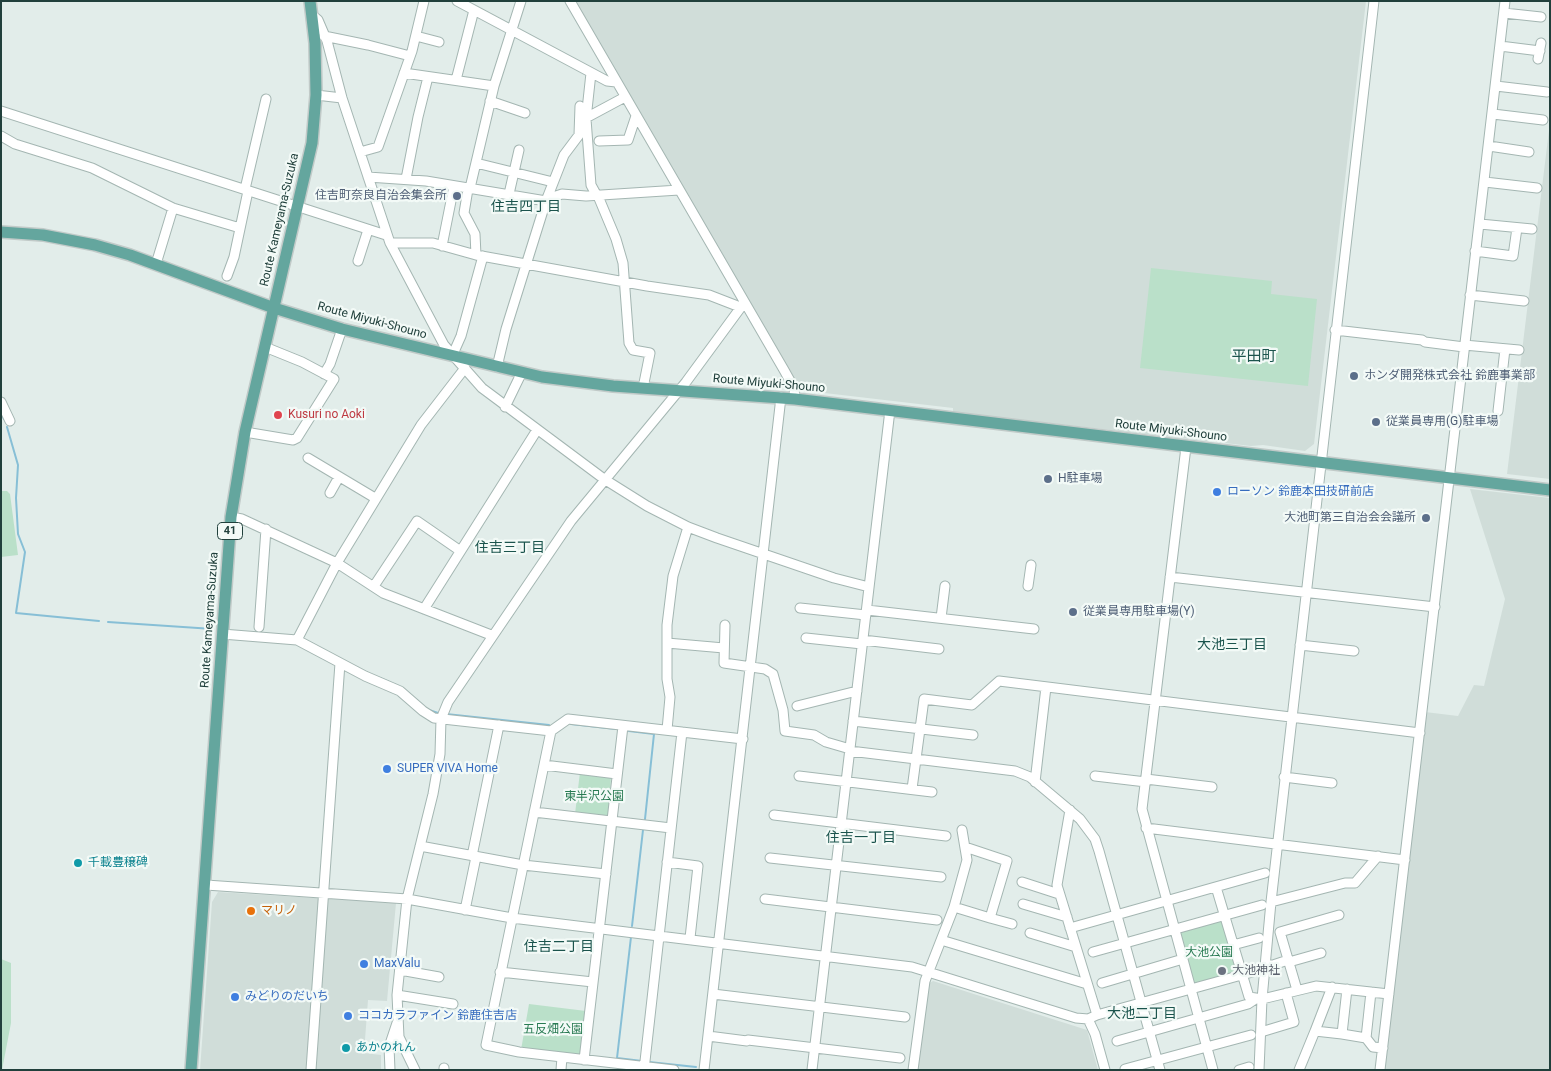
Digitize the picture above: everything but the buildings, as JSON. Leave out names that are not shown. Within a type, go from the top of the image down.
[{"type":"main road","name":"Route Kameyama-Suzuka","points":[[191,1070],[206,885],[231,517],[245,432],[312,144],[316,95],[315,43],[310,1]]},
{"type":"main road","name":"Route Miyuki-Shouno","points":[[1,232],[43,235],[95,245],[156,264],[274,308],[342,329],[497,367],[576,382],[781,397],[1550,490]]},
{"type":"street","points":[[360,152],[378,147],[410,56],[424,1]]},
{"type":"street","points":[[457,1],[591,73],[607,81],[616,82]]},
{"type":"street","points":[[454,356],[461,336],[480,255],[474,234],[464,213],[494,86],[521,1]]},
{"type":"street","points":[[570,1],[679,190],[742,305],[794,388],[795,399]]},
{"type":"street","points":[[1259,1070],[1261,1032],[1258,999],[1265,965],[1267,903],[1277,842],[1292,717],[1374,1]]},
{"type":"street","points":[[1380,1070],[1505,1]]},
{"type":"street","points":[[456,80],[474,10]]},
{"type":"street","points":[[1504,13],[1541,17]]},
{"type":"street","points":[[312,14],[318,20],[324,36],[388,239],[444,345],[482,388],[604,479],[647,506],[688,527],[834,578],[869,587]]},
{"type":"street","points":[[324,36],[368,44],[410,56]]},
{"type":"street","points":[[416,36],[439,42]]},
{"type":"street","points":[[1500,46],[1540,51]]},
{"type":"street","points":[[404,73],[494,86]]},
{"type":"street","points":[[497,367],[506,329],[528,264],[546,200],[564,155],[579,135],[584,119],[591,73]]},
{"type":"street","points":[[406,179],[428,77]]},
{"type":"street","points":[[1496,86],[1547,92]]},
{"type":"street","points":[[316,95],[342,98]]},
{"type":"street","points":[[584,119],[605,106],[625,97]]},
{"type":"street","points":[[227,276],[240,228],[246,190],[266,99]]},
{"type":"street","points":[[490,101],[525,113]]},
{"type":"street","points":[[580,106],[584,119],[591,185],[598,196],[616,238],[623,263],[629,343],[634,350],[650,353],[644,388]]},
{"type":"street","points":[[1,112],[298,207],[368,230],[388,239],[433,242],[480,255],[624,282],[709,294],[742,305]]},
{"type":"street","points":[[1492,114],[1543,120]]},
{"type":"street","points":[[599,141],[628,140],[636,116]]},
{"type":"street","points":[[1,136],[15,144],[92,168],[172,208],[240,228]]},
{"type":"street","points":[[1489,146],[1529,152]]},
{"type":"street","points":[[509,194],[519,150]]},
{"type":"street","points":[[476,163],[515,171],[553,182]]},
{"type":"street","points":[[368,177],[406,179],[546,200],[562,194],[598,196],[679,190]]},
{"type":"street","points":[[1484,182],[1537,188]]},
{"type":"street","points":[[442,246],[454,186]]},
{"type":"street","points":[[156,264],[172,208]]},
{"type":"street","points":[[1480,224],[1532,229]]},
{"type":"street","points":[[1475,252],[1513,256],[1517,228]]},
{"type":"street","points":[[358,261],[368,230]]},
{"type":"street","points":[[1470,295],[1524,301]]},
{"type":"street","points":[[390,1070],[390,1047],[397,1023],[399,1005],[397,996],[407,900],[440,754],[441,719],[456,687],[571,521],[678,390],[742,305]]},
{"type":"street","points":[[324,374],[330,364],[342,329]]},
{"type":"street","points":[[1335,330],[1464,346],[1518,350]]},
{"type":"street","points":[[245,432],[293,440],[297,438],[334,379],[265,346]]},
{"type":"street","points":[[1498,411],[1505,349]]},
{"type":"street","points":[[297,640],[337,563],[375,498],[421,425],[465,368]]},
{"type":"street","points":[[505,407],[522,372]]},
{"type":"street","points":[[704,1070],[781,397]]},
{"type":"street","points":[[1,402],[10,421]]},
{"type":"street","points":[[812,1070],[890,410]]},
{"type":"street","points":[[424,608],[537,430]]},
{"type":"street","points":[[1186,447],[1142,809],[1213,1070]]},
{"type":"street","points":[[308,458],[375,498]]},
{"type":"street","points":[[330,492],[339,477]]},
{"type":"street","points":[[231,517],[242,519],[266,529],[337,563],[383,593],[491,635]]},
{"type":"street","points":[[374,586],[417,520],[460,550]]},
{"type":"street","points":[[667,730],[670,697],[666,678],[667,625],[673,576],[688,527]]},
{"type":"street","points":[[259,627],[266,529]]},
{"type":"street","points":[[1028,586],[1031,565]]},
{"type":"street","points":[[1170,577],[1435,607]]},
{"type":"street","points":[[941,618],[945,586]]},
{"type":"street","points":[[800,608],[941,618],[1034,629]]},
{"type":"street","points":[[724,624],[724,663],[765,669],[773,674],[783,710],[785,731],[814,735],[826,742],[850,750],[1015,771],[1036,782],[1086,824],[1095,839],[1160,1070]]},
{"type":"street","points":[[222,634],[297,640],[340,663],[400,691],[423,711],[441,719],[552,731]]},
{"type":"street","points":[[806,638],[939,649]]},
{"type":"street","points":[[667,643],[724,648]]},
{"type":"street","points":[[1300,645],[1354,651]]},
{"type":"street","points":[[311,1070],[340,663]]},
{"type":"street","points":[[912,789],[924,699],[972,705],[999,681],[1420,733]]},
{"type":"street","points":[[1036,782],[1046,686]]},
{"type":"street","points":[[797,706],[856,692]]},
{"type":"street","points":[[674,1070],[519,1052],[486,1045],[500,972],[552,731],[568,719],[743,739]]},
{"type":"street","points":[[853,721],[973,735]]},
{"type":"street","points":[[465,910],[499,724]]},
{"type":"street","points":[[584,1060],[623,726]]},
{"type":"street","points":[[644,1068],[682,732]]},
{"type":"street","points":[[544,765],[617,774]]},
{"type":"street","points":[[799,776],[932,792]]},
{"type":"street","points":[[1095,776],[1212,787]]},
{"type":"street","points":[[1284,777],[1332,783]]},
{"type":"street","points":[[1070,810],[1056,885],[1087,984],[1095,1034],[1105,1070]]},
{"type":"street","points":[[534,812],[672,828]]},
{"type":"street","points":[[774,815],[946,836]]},
{"type":"street","points":[[1146,828],[1277,842],[1405,860]]},
{"type":"street","points":[[913,1070],[918,1017],[925,981],[954,907],[967,860],[962,830]]},
{"type":"street","points":[[420,846],[523,864],[606,874]]},
{"type":"street","points":[[965,847],[1007,861],[990,918]]},
{"type":"street","points":[[1093,952],[1267,903],[1345,883],[1355,884],[1378,856]]},
{"type":"street","points":[[770,858],[941,877]]},
{"type":"street","points":[[668,862],[698,866],[690,938]]},
{"type":"street","points":[[1070,928],[1265,873]]},
{"type":"street","points":[[1022,882],[1059,894]]},
{"type":"street","points":[[206,885],[407,900],[512,918],[690,938],[912,967],[928,974],[1076,1018],[1093,1017],[1256,971]]},
{"type":"street","points":[[1216,887],[1247,993],[1258,999]]},
{"type":"street","points":[[765,899],[936,920]]},
{"type":"street","points":[[1023,904],[1067,917]]},
{"type":"street","points":[[954,907],[1012,924]]},
{"type":"street","points":[[1297,990],[1280,932],[1339,915]]},
{"type":"street","points":[[1030,932],[1076,947]]},
{"type":"street","points":[[1233,945],[1259,938]]},
{"type":"street","points":[[941,940],[1087,984]]},
{"type":"street","points":[[1265,965],[1273,965],[1321,952]]},
{"type":"street","points":[[1102,982],[1183,959]]},
{"type":"street","points":[[400,970],[439,976]]},
{"type":"street","points":[[500,972],[593,982]]},
{"type":"street","points":[[1117,1041],[1248,1004],[1258,999],[1316,986],[1389,994]]},
{"type":"street","points":[[1299,1070],[1332,987]]},
{"type":"street","points":[[1342,1034],[1347,989]]},
{"type":"street","points":[[1366,1038],[1371,992]]},
{"type":"street","points":[[713,994],[905,1017]]},
{"type":"street","points":[[1261,1032],[1294,1022],[1286,994]]},
{"type":"street","points":[[397,996],[453,1004]]},
{"type":"street","points":[[397,1023],[405,1052],[415,1070]]},
{"type":"street","points":[[1315,1030],[1366,1038],[1373,1047],[1383,1048]]},
{"type":"street","points":[[1125,1069],[1251,1035]]},
{"type":"street","points":[[708,1036],[900,1058]]},
{"type":"street","points":[[561,1070],[562,1057]]},
{"type":"street","points":[[1239,1070],[1249,1067]]},
{"type":"shaded area","points":[[575,1],[1366,1],[1314,444],[1305,451],[1263,445],[1251,446],[953,412],[953,408],[799,390]]},
{"type":"shaded area","points":[[1550,122],[1550,479],[1507,474]]},
{"type":"shaded area","points":[[1470,489],[1550,498],[1550,1070],[1383,1070],[1425,712],[1458,716],[1474,685],[1484,686],[1505,599]]},
{"type":"shaded area","points":[[218,892],[396,903],[387,1001],[368,1000],[364,1053],[381,1055],[381,1070],[200,1070],[212,902]]},
{"type":"shaded area","points":[[933,981],[1087,1030],[1098,1070],[917,1070],[928,984]]},
{"type":"green space","points":[[1151,268],[1272,281],[1271,294],[1317,299],[1308,386],[1140,368]]},
{"type":"green space","points":[[1,491],[7,491],[10,494],[18,555],[1,557]]},
{"type":"green space","name":"東半沢公園","points":[[580,772],[611,776],[609,815],[605,818],[575,814]]},
{"type":"green space","name":"大池公園","points":[[1221,918],[1239,972],[1194,986],[1179,933]]},
{"type":"green space","points":[[1,959],[11,963],[11,1023],[2,1070]]},
{"type":"green space","name":"五反畑公園","points":[[529,1004],[586,1011],[580,1055],[521,1050]]},
{"type":"waterway","points":[[1,413],[4,419]]},
{"type":"waterway","points":[[7,427],[18,465],[16,498],[18,534],[25,552],[16,613],[99,621]]},
{"type":"waterway","points":[[108,622],[213,629]]},
{"type":"waterway","points":[[377,677],[389,682]]},
{"type":"waterway","points":[[429,710],[438,713]]},
{"type":"waterway","points":[[446,714],[549,725]]},
{"type":"waterway","points":[[571,724],[616,729]]},
{"type":"waterway","points":[[629,731],[654,734],[645,819]]},
{"type":"waterway","points":[[632,926],[643,830]]},
{"type":"waterway","points":[[631,937],[617,1058],[642,1061]]},
{"type":"waterway","points":[[649,1062],[696,1067]]},
{"type":"place","name":"住吉町奈良自治会集会所","points":[[457,196]]},
{"type":"place","name":"ホンダ開発株式会社 鈴鹿事業部","points":[[1354,376]]},
{"type":"place","name":"Kusuri no Aoki","points":[[278,415]]},
{"type":"place","name":"従業員専用(G)駐車場","points":[[1376,422]]},
{"type":"place","name":"H駐車場","points":[[1048,479]]},
{"type":"place","name":"ローソン 鈴鹿本田技研前店","points":[[1217,492]]},
{"type":"place","name":"大池町第三自治会会議所","points":[[1426,518]]},
{"type":"place","name":"従業員専用駐車場(Y)","points":[[1073,612]]},
{"type":"place","name":"SUPER VIVA Home","points":[[387,769]]},
{"type":"place","name":"千載豊穣碑","points":[[78,863]]},
{"type":"place","name":"マリノ","points":[[251,911]]},
{"type":"place","name":"MaxValu","points":[[364,964]]},
{"type":"place","name":"大池神社","points":[[1222,971]]},
{"type":"place","name":"みどりのだいち","points":[[235,997]]},
{"type":"place","name":"ココカラファイン 鈴鹿住吉店","points":[[348,1016]]},
{"type":"place","name":"あかのれん","points":[[346,1048]]},
{"type":"district","name":"住吉四丁目","points":[[526,207]]},
{"type":"district","name":"平田町","points":[[1254,357]]},
{"type":"district","name":"住吉三丁目","points":[[510,548]]},
{"type":"district","name":"大池三丁目","points":[[1232,645]]},
{"type":"district","name":"住吉一丁目","points":[[861,838]]},
{"type":"district","name":"住吉二丁目","points":[[559,947]]},
{"type":"district","name":"大池二丁目","points":[[1142,1014]]}]
